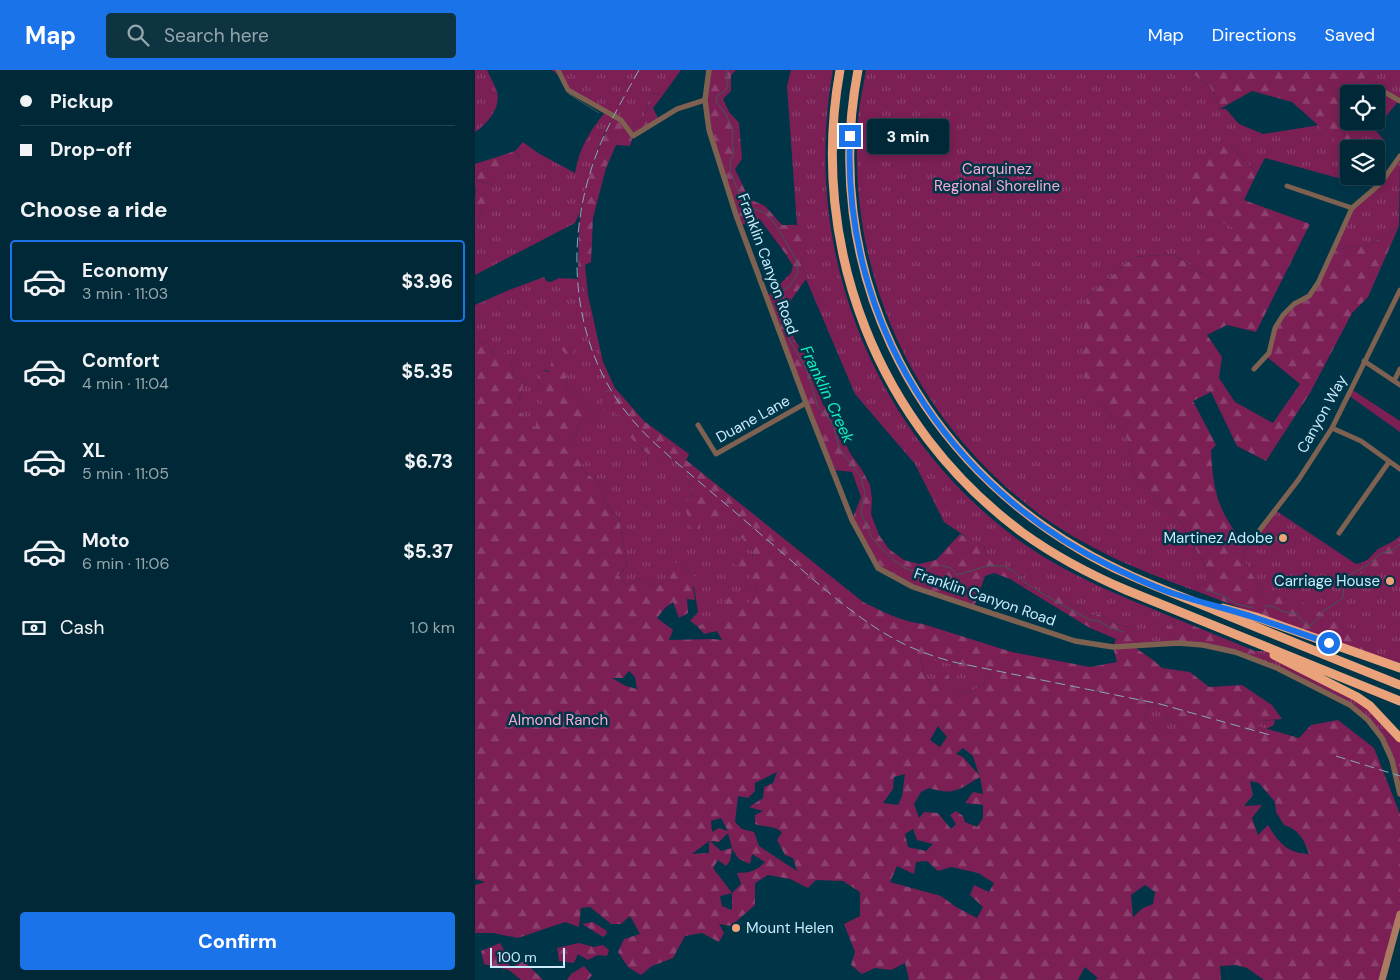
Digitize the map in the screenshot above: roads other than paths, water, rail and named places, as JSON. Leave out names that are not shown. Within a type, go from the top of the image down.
[{"type":"highway","points":[[840,70],[835,106],[832,164],[834,200],[841,245],[852,290],[865,329],[890,381],[911,416],[939,454],[966,484],[996,512],[1038,543],[1073,565],[1104,580],[1400,701]]},
{"type":"highway","points":[[858,70],[849,147],[851,193],[857,242],[865,276],[879,319],[915,392],[956,447],[1013,504],[1090,556],[1173,594],[1400,685]]},
{"type":"highway","points":[[1173,594],[1256,618],[1400,668]]},
{"type":"highway","points":[[1223,629],[1357,697],[1370,706],[1400,738]]},
{"type":"main road","points":[[1382,980],[1400,914]]},
{"type":"street","points":[[558,70],[569,90],[621,120],[633,136],[677,109],[705,100]]},
{"type":"street","name":"Franklin Canyon Road","points":[[709,70],[705,100],[709,130],[736,215],[806,403],[853,520],[878,568],[913,587],[1075,641],[1113,647],[1179,643],[1203,646],[1235,652],[1277,668],[1350,706],[1367,720],[1382,738],[1392,760],[1400,794]]},
{"type":"street","points":[[1385,92],[1400,101]]},
{"type":"street","points":[[1254,369],[1269,353],[1275,328],[1283,315],[1294,304],[1309,296],[1318,282],[1352,208],[1381,183],[1400,156]]},
{"type":"street","points":[[1287,186],[1352,208]]},
{"type":"street","name":"Canyon Way","points":[[1251,540],[1299,480],[1332,428],[1400,290]]},
{"type":"street","points":[[1364,361],[1400,385]]},
{"type":"street","points":[[1394,381],[1400,369]]},
{"type":"street","name":"Duane Lane","points":[[699,425],[716,454],[806,403]]},
{"type":"street","points":[[1332,428],[1361,441],[1400,469]]},
{"type":"street","points":[[1339,534],[1389,462]]},
{"type":"waterway","name":"Franklin Creek","points":[[727,70],[728,82],[726,90],[716,97],[717,103],[726,114],[733,132],[734,154],[730,162],[731,173],[743,203],[748,207],[764,212],[774,222],[796,259],[798,272],[790,286],[783,290],[781,310],[790,341],[806,368],[818,407],[833,425],[840,450],[861,477],[865,493],[861,513],[872,538],[891,558],[905,568],[916,572],[924,572],[933,566]]},
{"type":"waterway","points":[[569,94],[599,113]]},
{"type":"waterway","name":"Franklin Creek","points":[[1265,606],[1272,606],[1284,612],[1297,613],[1301,620],[1310,626],[1322,612],[1343,598],[1346,577],[1369,564],[1381,553],[1393,550],[1400,544]]},
{"type":"waterway","name":"Franklin Creek","points":[[940,565],[951,568],[957,575],[987,566],[1004,566],[1013,571],[1027,584],[1062,605],[1090,620],[1099,621],[1123,632]]},
{"type":"waterway","name":"Franklin Creek","points":[[1205,589],[1237,604],[1253,608]]},
{"type":"railway","points":[[639,70],[610,124],[595,158],[585,191],[579,224],[577,259],[579,293],[585,326],[595,359],[610,389],[630,417],[658,447],[833,596],[869,623],[906,645],[932,656],[958,663],[1160,704],[1270,735]]},
{"type":"railway","points":[[1336,756],[1400,776]]},
{"type":"place","name":"Martinez Adobe","points":[[1283,538]]},
{"type":"place","name":"Carriage House","points":[[1390,581]]},
{"type":"place","name":"Mount Helen","points":[[736,928]]},
{"type":"park label","name":"Carquinez Regional Shoreline","points":[[997,178]]},
{"type":"park label","name":"Almond Ranch","points":[[558,720]]}]
